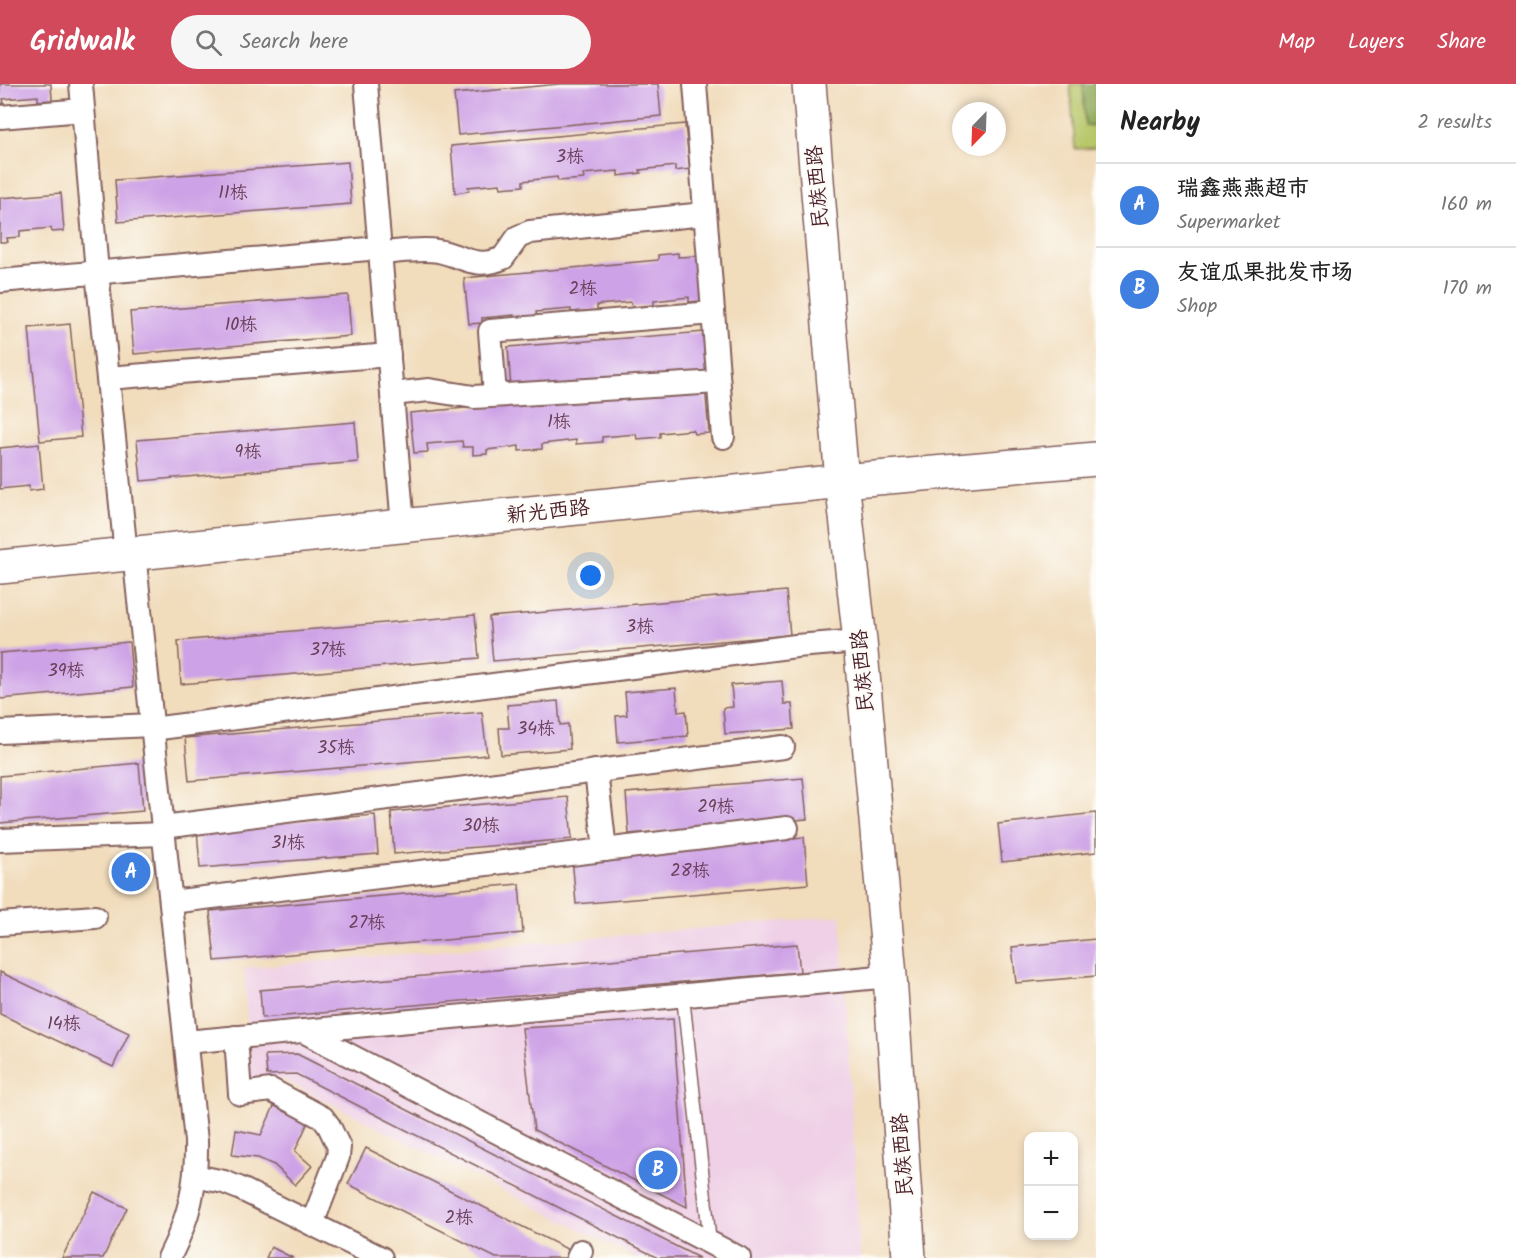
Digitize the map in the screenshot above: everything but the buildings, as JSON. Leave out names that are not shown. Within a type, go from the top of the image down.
[{"type":"main road","name":"民族西路","points":[[809,84],[842,481],[860,641],[890,976],[909,1258]]},
{"type":"main road","name":"新光西路","points":[[0,567],[842,481],[1096,459]]},
{"type":"street","points":[[81,84],[108,378],[152,727],[196,1141],[195,1176],[188,1215],[169,1258]]},
{"type":"street","points":[[366,84],[403,526]]},
{"type":"street","points":[[695,84],[723,437]]},
{"type":"street","points":[[0,117],[83,110]]},
{"type":"street","points":[[0,281],[380,251],[439,251],[472,263],[486,262],[503,258],[518,237],[530,232],[704,214]]},
{"type":"street","points":[[495,395],[490,331],[712,313]]},
{"type":"street","points":[[108,378],[389,355]]},
{"type":"street","points":[[392,394],[429,390],[474,397],[718,382]]},
{"type":"street","points":[[0,732],[152,727],[796,646],[860,641]]},
{"type":"street","points":[[0,840],[163,830],[783,747]]},
{"type":"street","points":[[596,771],[605,850]]},
{"type":"street","points":[[171,902],[787,828]]},
{"type":"street","points":[[0,924],[95,916]]},
{"type":"street","points":[[186,1042],[890,976]]},
{"type":"street","points":[[303,1031],[739,1258]]},
{"type":"street","points":[[236,1037],[240,1094],[271,1090],[277,1093],[323,1118],[339,1147],[338,1157],[312,1224]]},
{"type":"street","points":[[195,1176],[232,1184],[381,1258]]},
{"type":"lane","points":[[683,997],[710,1244]]},
{"type":"shaded area","points":[[841,916],[860,1258],[637,1258],[284,1080],[251,1081],[244,968]]},
{"type":"green space","points":[[1070,84],[1096,84],[1096,148],[1075,149]]},
{"type":"green space","points":[[1083,84],[1096,84],[1096,126],[1085,125]]},
{"type":"place","name":"瑞鑫燕燕超市","points":[[131,872]]},
{"type":"place","name":"友谊瓜果批发市场","points":[[658,1170]]}]
